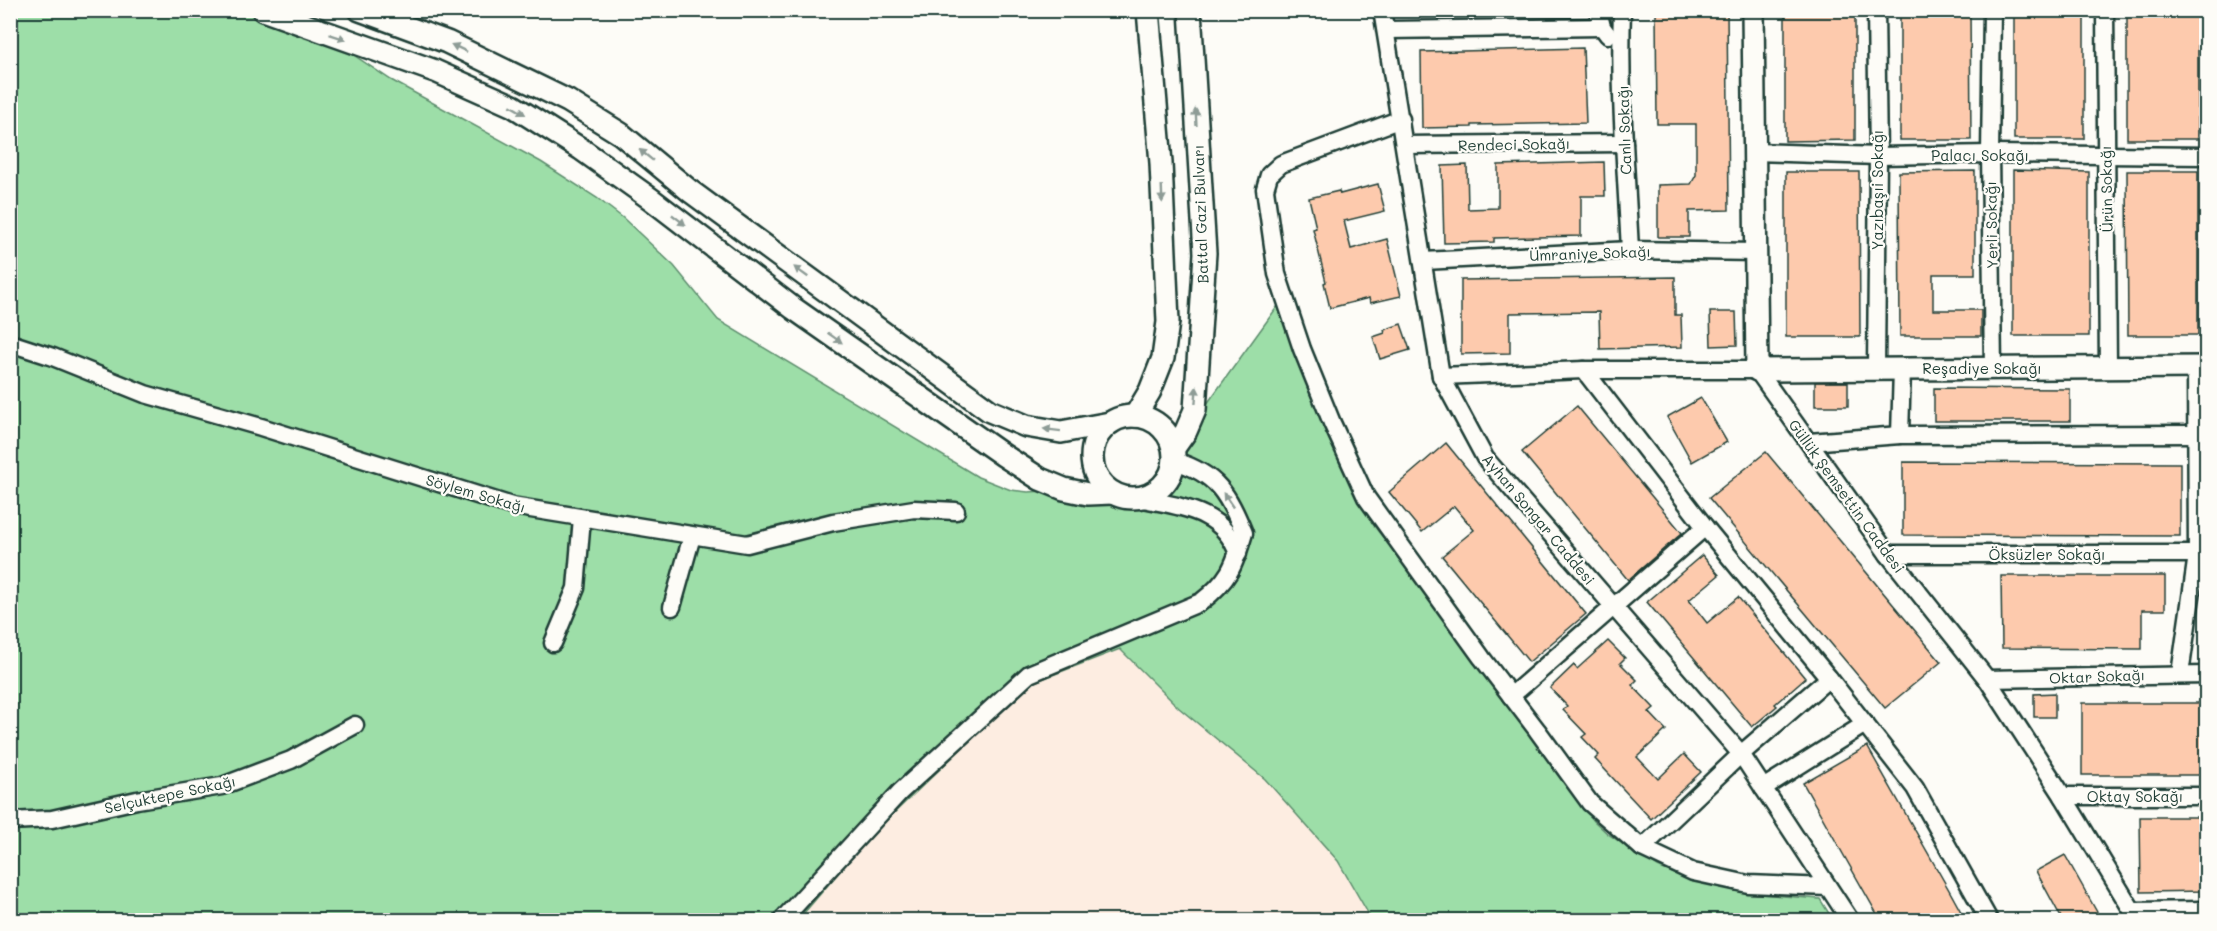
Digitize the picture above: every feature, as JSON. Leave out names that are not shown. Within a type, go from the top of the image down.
[{"type":"street","points":[[263,10],[435,71],[513,106],[581,149],[651,199],[793,308],[1003,455],[1040,478],[1064,489],[1088,494],[1112,493]]},
{"type":"street","points":[[360,10],[447,42],[568,100],[621,134],[690,191],[990,411],[1026,426],[1061,432],[1135,416],[1148,419],[1160,426],[1169,436],[1174,454],[1171,474],[1163,486],[1152,494],[1139,498]]},
{"type":"street","points":[[1135,416],[1150,391],[1163,358],[1168,322],[1161,163],[1148,10]]},
{"type":"street","name":"Battal Gazi Bulvarı","points":[[1174,454],[1195,410],[1204,253],[1190,10]]},
{"type":"street","name":"Ayhan Songar Caddesi","points":[[1382,10],[1441,376],[1485,458],[1741,754],[1850,921]]},
{"type":"street","points":[[1598,10],[1602,27],[1621,49]]},
{"type":"street","name":"Canlı Sokağı","points":[[1622,10],[1624,143],[1630,250]]},
{"type":"street","points":[[1441,376],[1584,370],[1757,370],[1753,10]]},
{"type":"street","name":"Yazıbaşıi Sokağı","points":[[1876,10],[1878,156],[1876,369]]},
{"type":"street","name":"Yerli Sokağı","points":[[1992,10],[1990,153],[1993,368]]},
{"type":"street","name":"Ürün Sokağı","points":[[2105,10],[2108,367]]},
{"type":"street","points":[[1387,30],[1602,27]]},
{"type":"street","points":[[1401,119],[1281,164],[1269,175],[1265,189],[1277,274],[1302,349],[1332,423],[1366,497],[1590,803],[1642,848],[1693,872],[1748,884],[1828,887]]},
{"type":"street","name":"Rendeci Sokağı","points":[[1405,145],[1624,143]]},
{"type":"street","name":"Palacı Sokağı","points":[[1754,152],[1878,156],[1990,153],[2206,156]]},
{"type":"street","name":"Ümraniye Sokağı","points":[[1424,261],[1630,250],[1756,252]]},
{"type":"street","name":"Söylem Sokağı","points":[[10,343],[53,357],[145,393],[512,506],[747,544],[833,522],[914,509],[956,511]]},
{"type":"street","points":[[2180,674],[2202,554],[2197,434],[2201,367]]},
{"type":"street","name":"Reşadiye Sokağı","points":[[1757,370],[2201,367]]},
{"type":"street","points":[[1900,435],[1902,369]]},
{"type":"street","points":[[1584,370],[1705,527],[1916,788],[1989,921]]},
{"type":"street","name":"Güllük Şemsettin Caddesi","points":[[1757,370],[1888,554],[1987,679],[2063,796],[2135,916]]},
{"type":"street","points":[[1110,423],[1100,433],[1094,444],[1092,458],[1101,484],[1112,493],[1125,498],[1139,498],[1206,514],[1233,539],[1238,554]]},
{"type":"street","points":[[1809,442],[1900,435],[2197,434]]},
{"type":"street","points":[[782,921],[900,792],[1029,674],[1201,602],[1219,588],[1232,569],[1244,533],[1234,508],[1215,481],[1174,454]]},
{"type":"street","points":[[553,643],[576,588],[582,518]]},
{"type":"street","points":[[1510,696],[1705,527]]},
{"type":"street","points":[[672,607],[692,536]]},
{"type":"street","name":"Öksüzler Sokağı","points":[[1888,554],[2202,554]]},
{"type":"street","name":"Oktar Sokağı","points":[[1987,679],[2206,675]]},
{"type":"street","points":[[1642,848],[1741,754],[1829,678]]},
{"type":"street","points":[[1763,788],[1865,724]]},
{"type":"street","name":"Selçuktepe Sokağı","points":[[10,821],[52,819],[137,800],[222,786],[291,760],[355,725]]},
{"type":"street","name":"Oktay Sokağı","points":[[2063,796],[2206,796]]},
{"type":"street","points":[[2135,916],[2206,910]]},
{"type":"shaded area","points":[[1120,648],[1179,709],[1265,779],[1338,861],[1372,920],[798,920],[870,836],[1029,684]]},
{"type":"green space","points":[[10,11],[288,11],[391,80],[541,162],[597,198],[623,218],[674,266],[718,320],[978,477],[1011,490],[1028,492],[1061,490],[1136,502],[1280,303],[1331,444],[1373,524],[1406,563],[1594,821],[1608,834],[1658,867],[1689,880],[1748,893],[1820,899],[1833,920],[1372,920],[1338,861],[1265,779],[1179,708],[1120,649],[1029,684],[870,836],[798,920],[11,920]]},
{"type":"building","points":[[1656,10],[1727,10],[1729,210],[1689,211],[1689,237],[1658,237],[1658,185],[1691,184],[1696,175],[1696,124],[1657,124]]},
{"type":"building","points":[[1785,10],[1855,10],[1855,140],[1785,141]]},
{"type":"building","points":[[1900,10],[1970,10],[1971,140],[1900,140]]},
{"type":"building","points":[[2014,10],[2084,10],[2084,139],[2014,139]]},
{"type":"building","points":[[2127,10],[2198,10],[2198,139],[2127,139]]},
{"type":"building","points":[[1583,48],[1586,123],[1422,128],[1421,52]]},
{"type":"building","points":[[1604,162],[1605,196],[1581,196],[1581,236],[1494,238],[1494,242],[1444,243],[1442,166],[1467,165],[1468,209],[1498,208],[1498,165]]},
{"type":"building","points":[[2013,170],[2089,172],[2089,336],[2013,336]]},
{"type":"building","points":[[1975,171],[1975,274],[1933,274],[1933,310],[1981,310],[1981,336],[1900,336],[1899,172]]},
{"type":"building","points":[[2127,171],[2198,171],[2198,335],[2128,335]]},
{"type":"building","points":[[1786,172],[1859,172],[1860,337],[1786,337]]},
{"type":"building","points":[[1378,184],[1385,211],[1344,221],[1351,249],[1387,239],[1401,296],[1370,303],[1369,298],[1330,308],[1313,229],[1316,228],[1309,198],[1339,191],[1340,194]]},
{"type":"building","points":[[1675,277],[1675,315],[1681,315],[1682,347],[1600,349],[1599,312],[1510,313],[1510,353],[1461,354],[1461,280]]},
{"type":"building","points":[[1710,312],[1736,312],[1737,345],[1711,346]]},
{"type":"building","points":[[1401,324],[1410,350],[1380,359],[1373,337]]},
{"type":"building","points":[[1815,382],[1848,382],[1848,406],[1815,406]]},
{"type":"building","points":[[1934,388],[2070,389],[2070,421],[1934,421]]},
{"type":"building","points":[[1701,398],[1727,442],[1692,462],[1667,417]]},
{"type":"building","points":[[1577,406],[1682,533],[1628,580],[1522,452]]},
{"type":"building","points":[[1446,443],[1586,614],[1529,662],[1442,556],[1474,530],[1454,506],[1422,532],[1389,492]]},
{"type":"building","points":[[1766,452],[1941,662],[1885,708],[1709,498]]},
{"type":"building","points":[[1903,462],[2180,463],[2180,536],[1903,535]]},
{"type":"building","points":[[1702,555],[1719,575],[1689,600],[1707,623],[1738,597],[1805,678],[1752,727],[1647,602]]},
{"type":"building","points":[[2001,576],[2165,576],[2165,610],[2142,610],[2142,649],[2002,648]]},
{"type":"building","points":[[1608,641],[1625,658],[1620,663],[1637,680],[1632,685],[1654,708],[1649,712],[1666,730],[1637,757],[1658,779],[1684,754],[1701,772],[1651,819],[1595,759],[1599,755],[1582,737],[1586,734],[1563,710],[1567,706],[1550,688],[1574,665],[1577,669]]},
{"type":"building","points":[[2055,693],[2055,717],[2034,717],[2034,694]]},
{"type":"building","points":[[2082,703],[2206,703],[2206,775],[2082,775]]},
{"type":"building","points":[[1867,746],[1966,921],[1881,921],[1843,854],[1803,783]]},
{"type":"building","points":[[2140,817],[2206,817],[2206,891],[2141,892]]},
{"type":"building","points":[[2065,855],[2102,921],[2063,921],[2036,871]]}]
